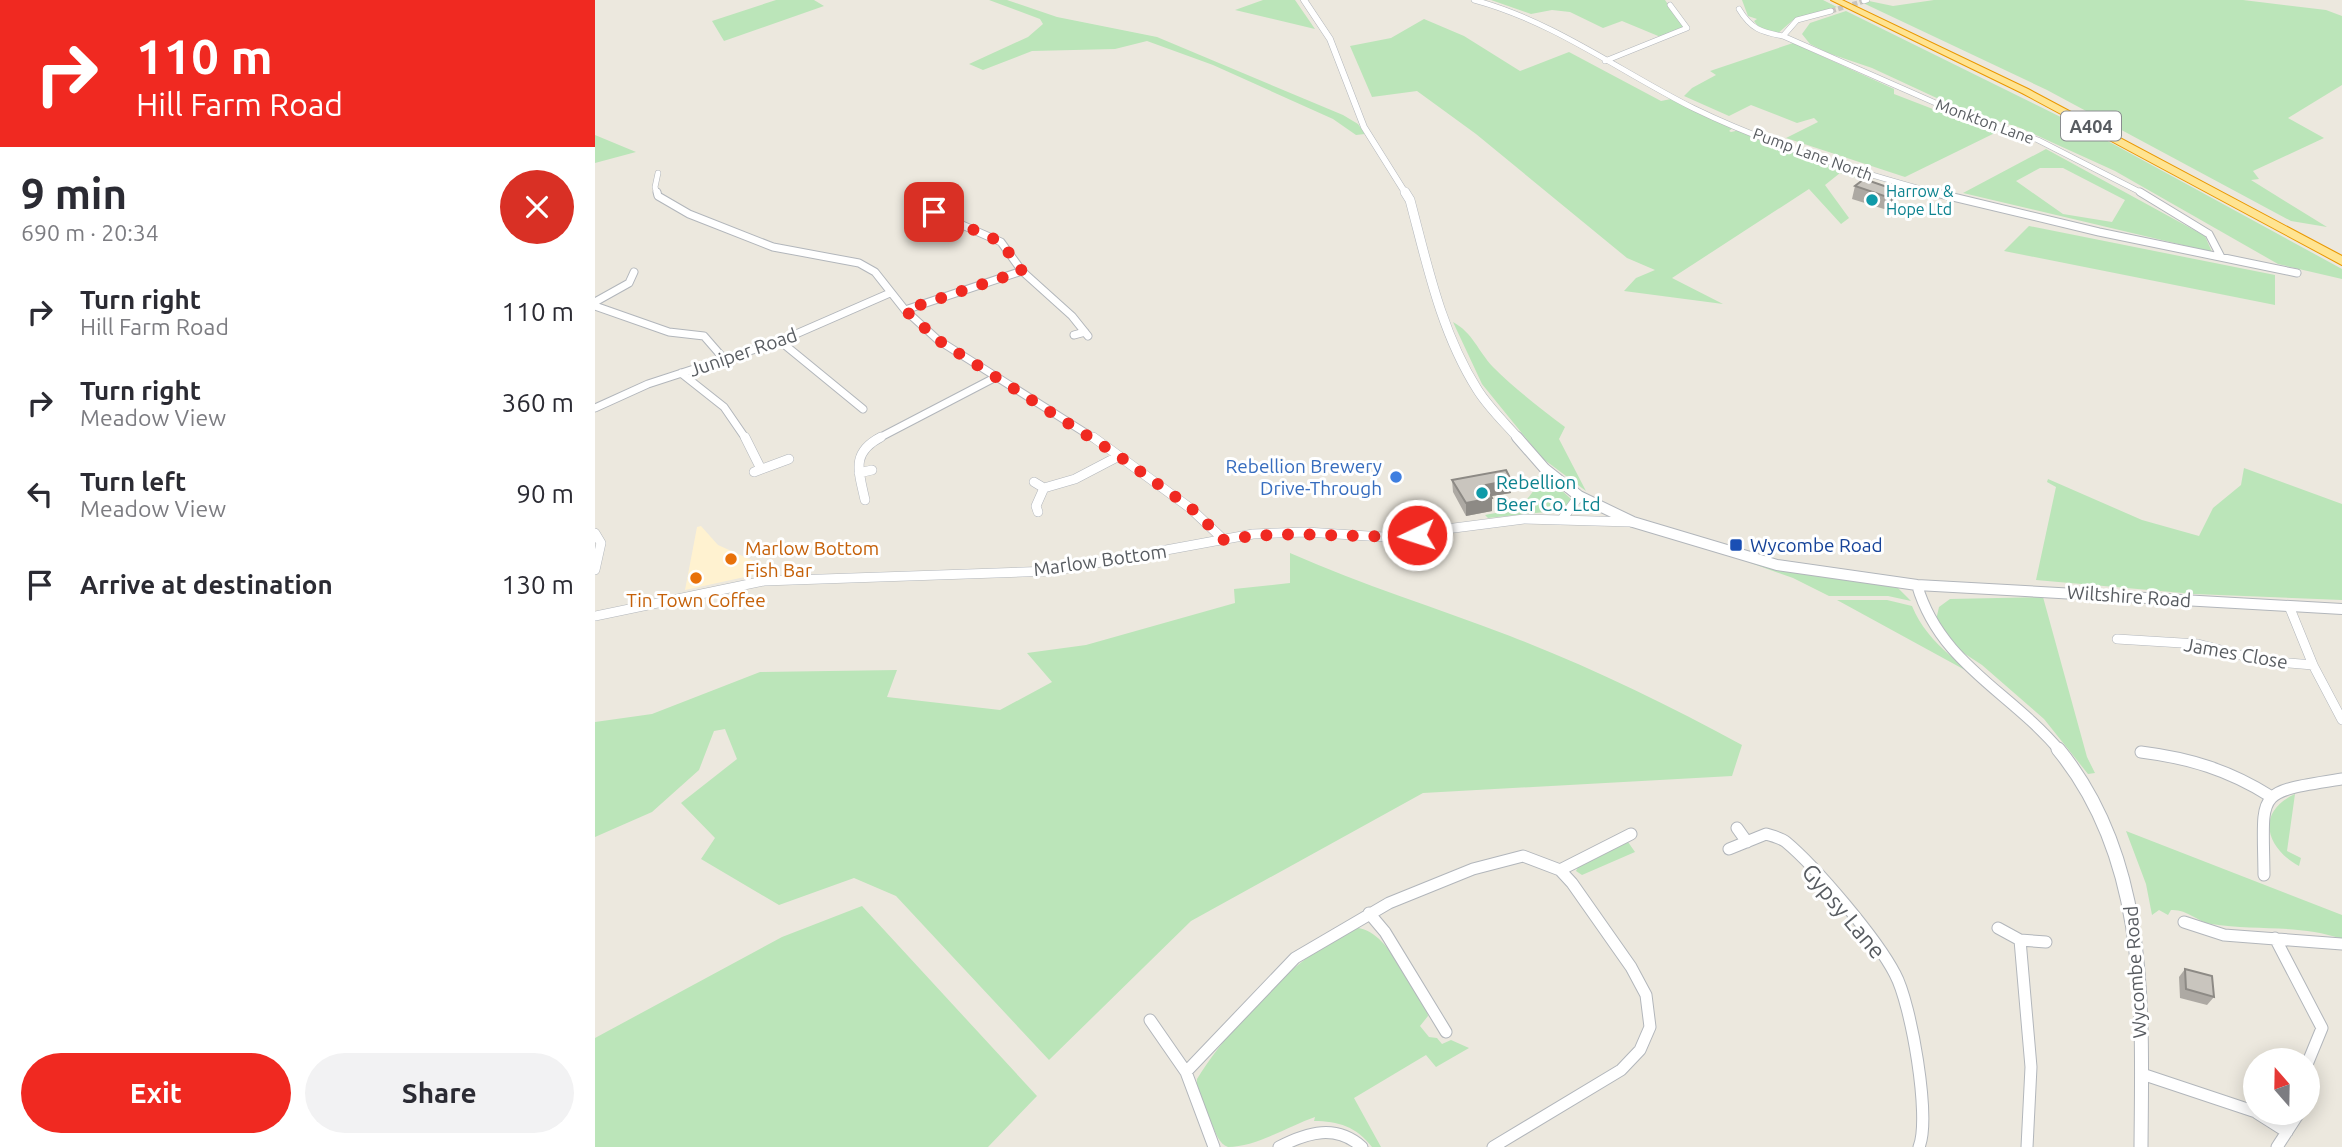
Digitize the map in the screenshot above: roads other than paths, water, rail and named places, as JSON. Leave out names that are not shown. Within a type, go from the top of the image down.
[{"type":"highway","name":"A404","points":[[1846,0],[2029,86],[2342,254]]},
{"type":"highway","name":"A404","points":[[1833,5],[2025,91],[2342,261]]},
{"type":"street","points":[[1304,0],[1330,39],[1364,127],[1411,200],[1438,303],[1468,374],[1478,391],[1545,469],[1580,496],[1633,523],[1777,565],[1917,585]]},
{"type":"street","name":"Pump Lane North","points":[[1474,0],[1523,16],[1658,90],[1772,142],[1880,178],[2297,273]]},
{"type":"street","points":[[1605,61],[1687,28],[1670,5]]},
{"type":"street","points":[[1783,36],[1797,20],[1833,5]]},
{"type":"street","name":"Monkton Lane","points":[[1739,9],[1752,28],[1783,36],[1868,71],[1933,103],[2011,129],[2088,164],[2200,227],[2209,234],[2221,257]]},
{"type":"street","points":[[658,173],[655,187],[658,196],[689,214],[773,247],[859,263],[883,280],[905,310],[938,340],[1119,456],[1191,508],[1224,540]]},
{"type":"street","points":[[930,213],[1001,242],[1046,298],[1086,334]]},
{"type":"street","points":[[905,310],[1022,271]]},
{"type":"street","points":[[595,304],[629,284],[634,272]]},
{"type":"street","name":"Juniper Road","points":[[595,408],[648,384],[780,341],[890,293]]},
{"type":"street","points":[[595,304],[669,332],[704,336],[724,359]]},
{"type":"street","points":[[1074,335],[1086,334]]},
{"type":"street","points":[[780,341],[863,410]]},
{"type":"street","points":[[681,373],[687,382],[722,404],[738,422],[757,470],[789,459]]},
{"type":"street","points":[[865,500],[859,473],[859,453],[868,444],[996,377]]},
{"type":"street","points":[[843,405],[853,401]]},
{"type":"street","points":[[1034,482],[1044,488],[1075,479],[1119,456]]},
{"type":"street","points":[[859,473],[872,470]]},
{"type":"street","points":[[1038,512],[1036,506],[1044,488]]},
{"type":"street","points":[[1563,518],[1580,496]]},
{"type":"street","name":"Marlow Bottom","points":[[595,616],[764,581],[1052,571],[1253,534],[1306,532],[1384,537],[1478,523],[1563,518],[1633,523]]},
{"type":"street","points":[[595,533],[601,543],[595,570]]},
{"type":"street","name":"Wiltshire Road","points":[[1917,585],[2342,609]]},
{"type":"street","name":"Wycombe Road","points":[[1917,585],[1930,627],[1947,649],[2040,727],[2082,779],[2105,821],[2124,867],[2138,946],[2141,1147]]},
{"type":"street","points":[[2289,606],[2313,664],[2342,720]]},
{"type":"street","name":"James Close","points":[[2117,639],[2198,644],[2263,661],[2313,664]]},
{"type":"street","points":[[2141,752],[2196,760],[2221,767],[2270,796]]},
{"type":"street","points":[[2265,875],[2263,807],[2270,796],[2292,788],[2342,779]]},
{"type":"street","points":[[1737,828],[1748,842]]},
{"type":"street","points":[[1560,870],[1631,834]]},
{"type":"street","name":"Gypsy Lane","points":[[1729,849],[1766,834],[1784,841],[1850,911],[1896,975],[1920,1068],[1924,1135],[1919,1147]]},
{"type":"street","points":[[1186,1072],[1295,958],[1369,913],[1473,869],[1523,856],[1560,870],[1631,967],[1646,995],[1650,1027],[1640,1050],[1621,1070],[1493,1147]]},
{"type":"street","points":[[1369,913],[1385,932],[1439,1028]]},
{"type":"street","points":[[2184,922],[2224,935],[2342,944]]},
{"type":"street","points":[[1999,928],[2020,940],[2046,943]]},
{"type":"street","points":[[2275,938],[2322,1028],[2314,1048]]},
{"type":"street","points":[[2020,940],[2031,1067],[2027,1147]]},
{"type":"street","points":[[1150,1020],[1186,1072],[1214,1147]]},
{"type":"street","points":[[2141,1074],[2243,1109]]},
{"type":"street","points":[[2276,1125],[2287,1132]]},
{"type":"street","points":[[2277,1147],[2291,1125]]},
{"type":"street","points":[[1279,1147],[1316,1130],[1344,1134],[1362,1147]]},
{"type":"tunnel","points":[[1831,11],[1864,1]]},
{"type":"place","name":"Harrow & Hope Ltd","points":[[1872,200]]},
{"type":"place","name":"Rebellion Brewery Drive-Through","points":[[1396,477]]},
{"type":"place","name":"Rebellion Beer Co. Ltd","points":[[1482,493]]},
{"type":"place","name":"Wycombe Road","points":[[1736,545]]},
{"type":"place","name":"Marlow Bottom Fish Bar","points":[[731,559]]},
{"type":"place","name":"Tin Town Coffee","points":[[696,578]]}]
